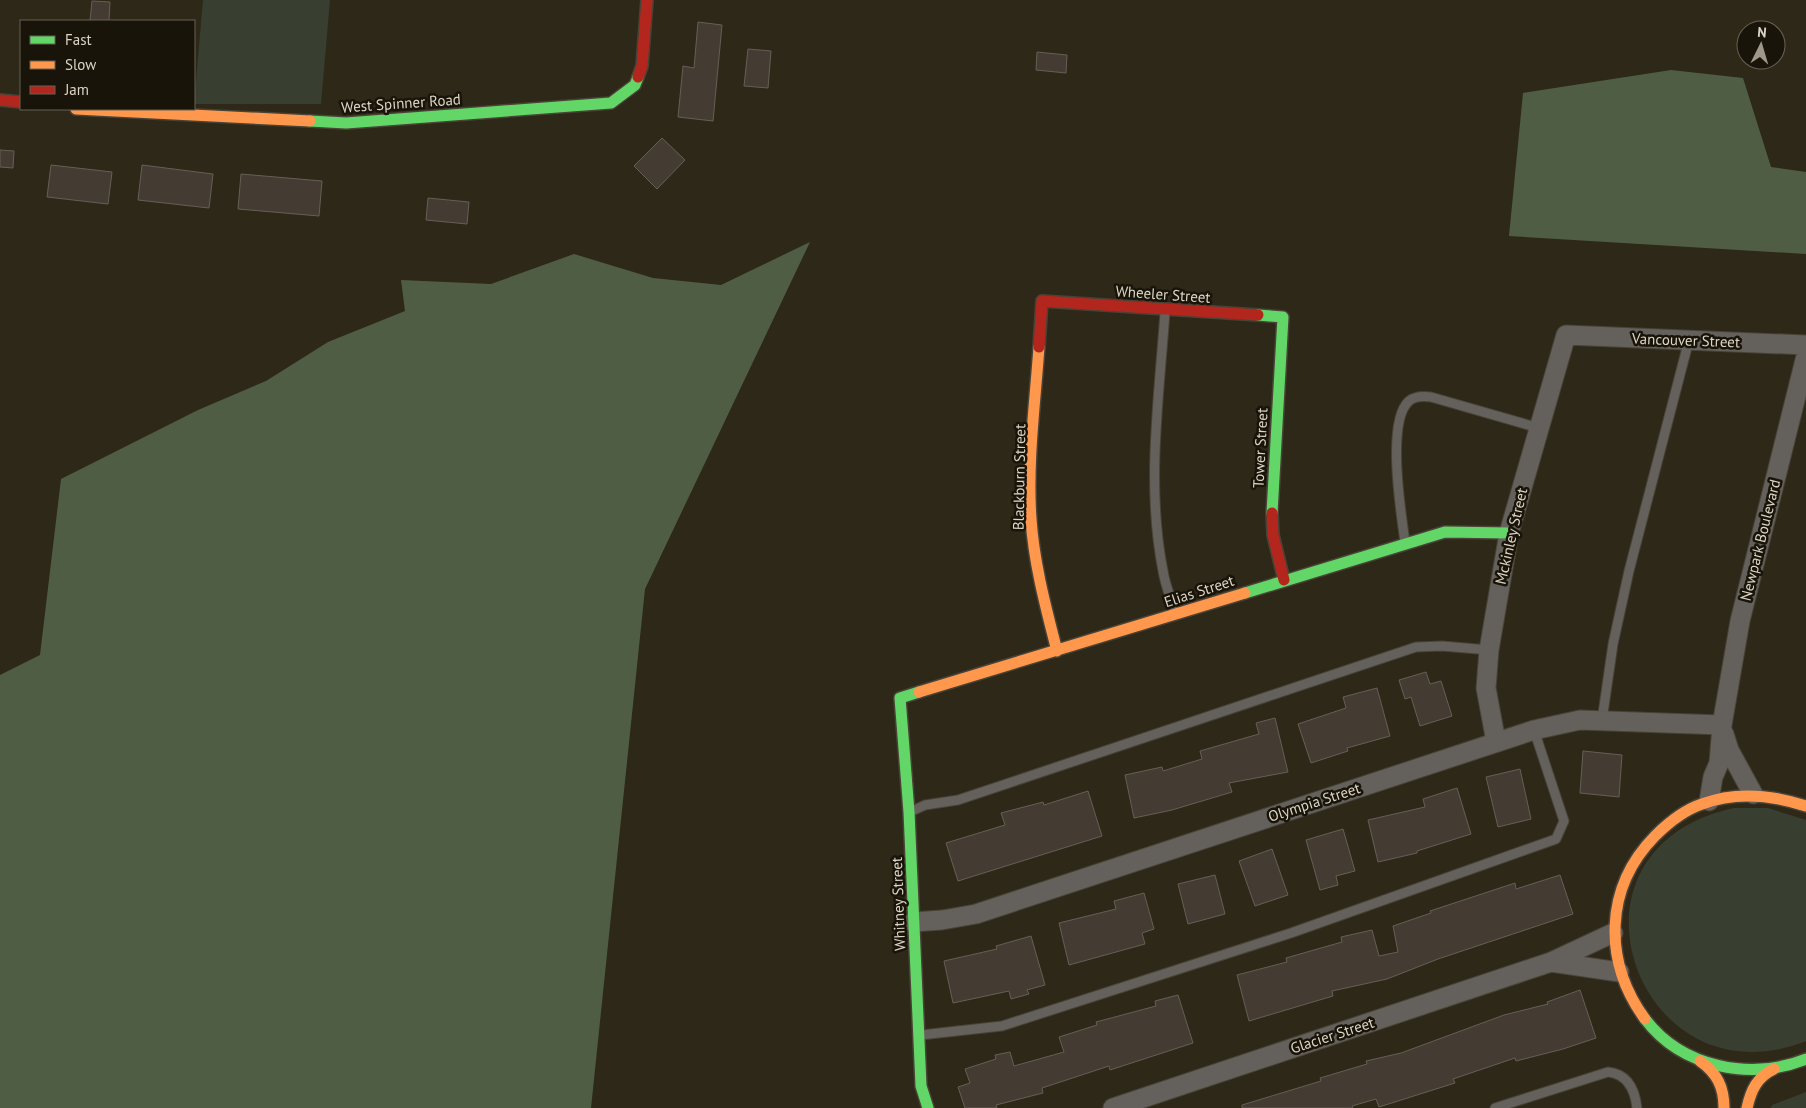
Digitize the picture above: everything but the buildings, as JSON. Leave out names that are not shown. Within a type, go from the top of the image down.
[{"type":"street","name":"West Spinner Road","points":[[90,110],[346,123],[612,103],[635,84],[642,66],[647,0]]},
{"type":"street","points":[[0,100],[20,102]]},
{"type":"street","name":"Wheeler Street","points":[[1042,301],[1283,317]]},
{"type":"street","name":"Blackburn Street","points":[[1042,301],[1032,454],[1031,519],[1040,583],[1057,651]]},
{"type":"street","name":"Tower Street","points":[[1283,317],[1272,491],[1272,535],[1284,580]]},
{"type":"street","name":"Vancouver Street","points":[[1566,335],[1806,345]]},
{"type":"street","name":"Mckinley Street","points":[[1496,742],[1486,688],[1489,650],[1509,533],[1566,335]]},
{"type":"street","name":"Newpark Boulevard","points":[[1709,801],[1713,777],[1719,763],[1722,725],[1740,621],[1806,356]]},
{"type":"street","name":"Elias Street","points":[[900,698],[1445,532],[1509,533]]},
{"type":"street","name":"Whitney Street","points":[[900,698],[910,812],[920,1086],[928,1108]]},
{"type":"street","name":"Olympia Street","points":[[913,922],[942,920],[976,914],[1534,730],[1580,720],[1722,725]]},
{"type":"street","name":"Newpark Boulevard","points":[[1722,725],[1729,750],[1753,794]]},
{"type":"street","points":[[1724,1108],[1725,1095],[1720,1081],[1712,1069],[1677,1049],[1658,1034],[1642,1016],[1628,995],[1619,972],[1613,933],[1617,898],[1630,866],[1650,838],[1677,816],[1709,801],[1753,794],[1784,798],[1806,806]]},
{"type":"street","name":"Glacier Street","points":[[1113,1108],[1551,962],[1613,933]]},
{"type":"street","name":"Glacier Street","points":[[1551,962],[1619,972]]},
{"type":"street","points":[[1699,1060],[1724,1068],[1749,1070],[1774,1069],[1806,1059]]},
{"type":"street","points":[[1747,1108],[1750,1093],[1757,1081],[1774,1069]]},
{"type":"lane","points":[[1165,309],[1154,479],[1157,533],[1163,573],[1176,614]]},
{"type":"lane","points":[[1602,720],[1613,644],[1629,571],[1689,340]]},
{"type":"lane","points":[[1405,544],[1397,490],[1396,464],[1402,412],[1408,402],[1414,397],[1431,397],[1539,428]]},
{"type":"lane","points":[[910,812],[925,805],[958,800],[1416,647],[1442,646],[1489,650]]},
{"type":"lane","points":[[918,1036],[1002,1026],[1291,933],[1556,839],[1564,821],[1534,730]]},
{"type":"lane","points":[[1495,1108],[1608,1072],[1618,1073],[1629,1082],[1636,1095],[1637,1108]]},
{"type":"green space","points":[[203,0],[330,0],[321,104],[195,104]]},
{"type":"green space","points":[[1671,70],[1743,78],[1771,167],[1806,172],[1806,254],[1509,236],[1523,93]]},
{"type":"green space","points":[[810,242],[645,589],[591,1108],[0,1108],[0,675],[40,655],[61,479],[198,410],[266,381],[328,342],[405,311],[401,280],[491,284],[574,254],[653,278],[721,285]]},
{"type":"green space","points":[[1734,808],[1768,808],[1806,820],[1806,1041],[1747,1052],[1697,1039],[1659,1008],[1636,965],[1629,917],[1641,871],[1676,833]]},
{"type":"green space","points":[[1806,1092],[1806,1108],[1771,1108],[1772,1105]]},
{"type":"traffic: fast","points":[[310,121],[346,123],[611,103],[635,85],[638,77]]},
{"type":"traffic: fast","points":[[1258,315],[1283,317],[1272,513]]},
{"type":"traffic: fast","points":[[1245,593],[1445,532],[1509,533]]},
{"type":"traffic: fast","points":[[919,692],[900,698],[909,812],[921,1086],[928,1108]]},
{"type":"traffic: fast","points":[[1645,1019],[1660,1036],[1678,1049],[1698,1059],[1719,1066],[1763,1069],[1785,1066],[1806,1059]]},
{"type":"traffic: slow","points":[[96,110],[310,121]]},
{"type":"traffic: slow","points":[[1039,347],[1031,455],[1031,519],[1038,569],[1057,651]]},
{"type":"traffic: slow","points":[[919,692],[1245,593]]},
{"type":"traffic: slow","points":[[1645,1019],[1631,997],[1616,949],[1615,925],[1618,901],[1626,878],[1638,856],[1655,836],[1677,817],[1695,807],[1715,800],[1728,797],[1754,796],[1780,799],[1806,806]]},
{"type":"traffic: slow","points":[[1700,1061],[1711,1070],[1718,1081],[1723,1093],[1724,1108]]},
{"type":"traffic: slow","points":[[1747,1108],[1759,1080],[1774,1069]]},
{"type":"traffic: jam","points":[[638,77],[642,66],[647,0]]},
{"type":"traffic: jam","points":[[0,100],[20,102]]},
{"type":"traffic: jam","points":[[1039,347],[1042,301],[1258,315]]},
{"type":"traffic: jam","points":[[1272,513],[1273,535],[1284,580]]}]
